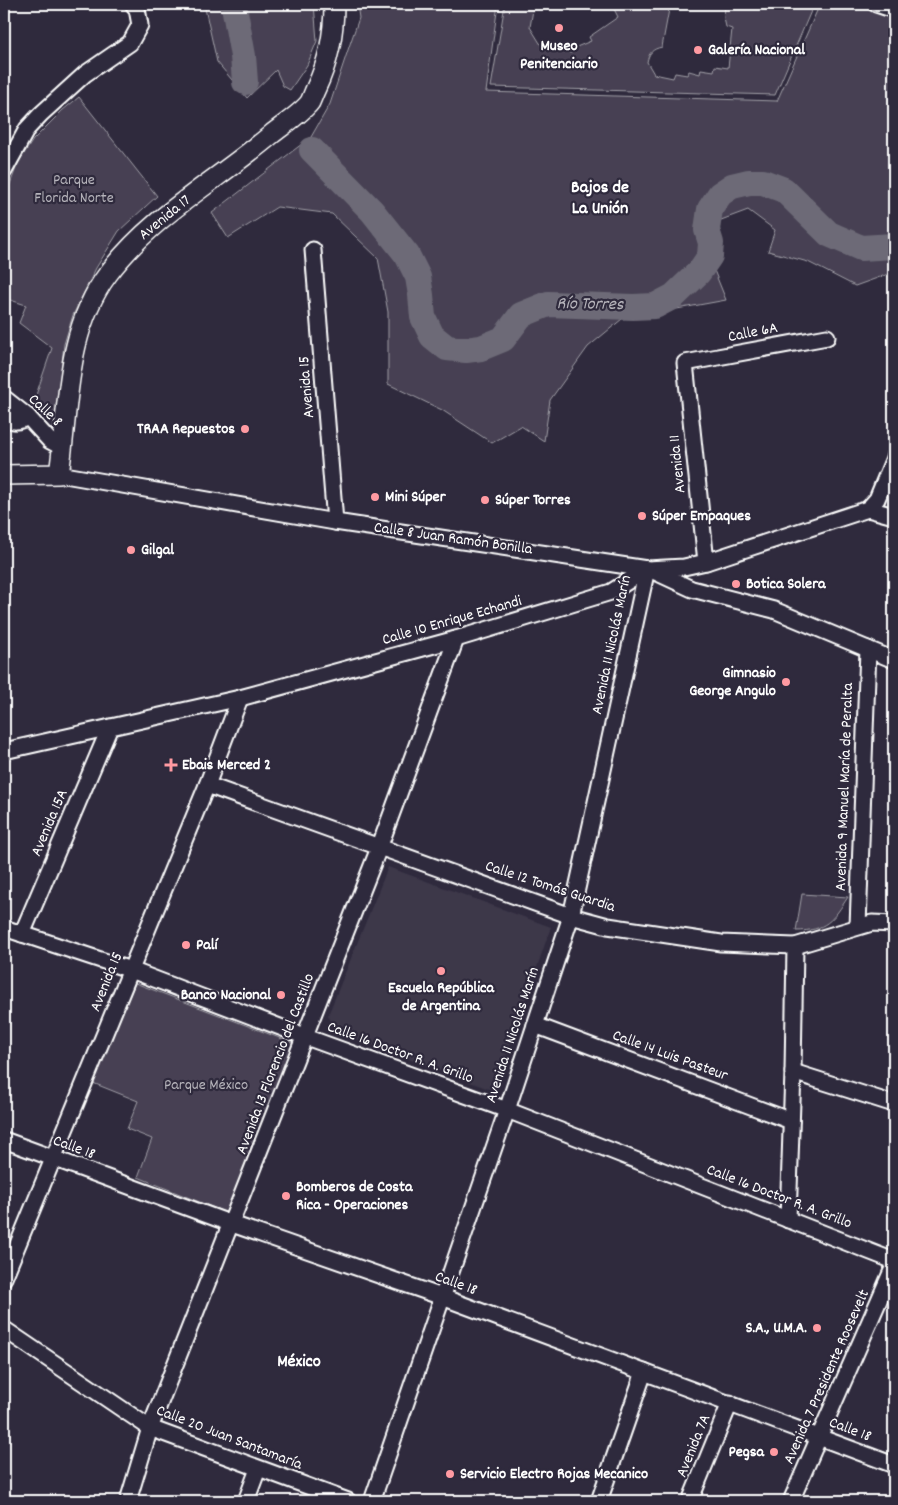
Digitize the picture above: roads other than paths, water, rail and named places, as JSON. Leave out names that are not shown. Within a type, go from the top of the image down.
[{"type":"main road","name":"Avenida 17","points":[[59,474],[75,346],[89,305],[107,274],[134,243],[258,147],[309,102],[323,74],[331,45],[334,27],[334,4]]},
{"type":"main road","name":"Calle 8 Juan Ramón Bonilla","points":[[4,475],[59,474]]},
{"type":"street","points":[[4,171],[27,129],[41,114],[85,74],[130,43],[140,25],[137,9],[133,4]]},
{"type":"street","points":[[876,4],[894,10]]},
{"type":"street","name":"Avenida 15","points":[[313,250],[335,522]]},
{"type":"street","name":"Calle 6A","points":[[685,363],[827,336]]},
{"type":"street","name":"Avenida 11","points":[[685,363],[706,562]]},
{"type":"street","name":"Calle 8","points":[[4,398],[28,417],[50,441],[63,448]]},
{"type":"street","points":[[4,416],[15,422],[28,417]]},
{"type":"street","points":[[894,458],[877,499],[868,509],[894,516]]},
{"type":"street","name":"Calle 8 Juan Ramón Bonilla","points":[[59,474],[335,522],[647,569],[684,567],[706,562],[868,509]]},
{"type":"street","points":[[647,569],[692,589],[774,610],[894,660]]},
{"type":"street","name":"Calle 10 Enrique Echandi","points":[[4,751],[240,698],[456,639],[611,592],[647,569]]},
{"type":"street","name":"Avenida 11 Nicolás Marín","points":[[372,1501],[536,1025],[571,916],[647,569]]},
{"type":"street","name":"Avenida 13 Florencio del Castillo","points":[[128,1501],[150,1428],[380,848],[456,639]]},
{"type":"street","name":"Avenida 9 Manuel María de Peralta","points":[[858,926],[868,649]]},
{"type":"street","name":"Avenida 15","points":[[4,1278],[207,785],[240,698]]},
{"type":"street","name":"Avenida 15A","points":[[22,934],[110,727]]},
{"type":"street","name":"Calle 12 Tomás Guardia","points":[[207,785],[571,916],[608,926],[721,943],[795,946],[858,926],[872,923],[894,924]]},
{"type":"street","name":"Calle 16 Doctor R. A. Grillo","points":[[4,928],[131,970],[306,1037],[507,1110],[894,1261]]},
{"type":"street","points":[[788,1220],[795,946]]},
{"type":"street","name":"Calle 14 Luis Pasteur","points":[[536,1025],[791,1120]]},
{"type":"street","points":[[793,1072],[894,1104]]},
{"type":"street","name":"Calle 18","points":[[4,1140],[232,1224],[442,1297],[894,1465]]},
{"type":"street","name":"Avenida 7 Presidente Roosevelt","points":[[791,1501],[894,1266]]},
{"type":"street","name":"Calle 20 Juan Santamaría","points":[[4,1329],[150,1428],[348,1501]]},
{"type":"street","points":[[599,1501],[644,1372]]},
{"type":"street","name":"Avenida 7A","points":[[690,1501],[730,1403]]},
{"type":"street","points":[[246,1501],[258,1469]]},
{"type":"waterway","name":"Río Torres","points":[[232,4],[234,6],[243,56],[245,82]]},
{"type":"waterway","name":"Río Torres","points":[[312,150],[372,211],[407,255],[418,277],[423,317],[432,336],[447,348],[466,350],[481,348],[503,339],[521,315],[548,304],[655,306],[674,296],[699,272],[710,256],[711,243],[707,230],[710,209],[720,194],[732,186],[749,182],[763,182],[784,190],[829,234],[861,248],[894,246]]},
{"type":"place","name":"Museo Penitenciario","points":[[559,28]]},
{"type":"place","name":"Galería Nacional","points":[[698,50]]},
{"type":"place","name":"TRAA Repuestos","points":[[245,429]]},
{"type":"place","name":"Mini Súper","points":[[375,497]]},
{"type":"place","name":"Súper Torres","points":[[485,500]]},
{"type":"place","name":"Súper Empaques","points":[[642,516]]},
{"type":"place","name":"Gilgal","points":[[131,550]]},
{"type":"place","name":"Botica Solera","points":[[736,584]]},
{"type":"place","name":"Gimnasio George Angulo","points":[[786,682]]},
{"type":"place","name":"Ebais Merced 2","points":[[171,765]]},
{"type":"place","name":"Palí","points":[[186,945]]},
{"type":"place","name":"Escuela República de Argentina","points":[[441,971]]},
{"type":"place","name":"Banco Nacional","points":[[281,995]]},
{"type":"place","name":"Bomberos de Costa Rica - Operaciones","points":[[286,1196]]},
{"type":"place","name":"S.A., U.M.A.","points":[[817,1328]]},
{"type":"place","name":"Pegsa","points":[[774,1452]]},
{"type":"place","name":"Servicio Electro Rojas Mecanico","points":[[450,1474]]},
{"type":"district","name":"Bajos de La Unión","points":[[600,198]]},
{"type":"district","name":"México","points":[[299,1362]]},
{"type":"park label","name":"Parque Florida Norte","points":[[74,189]]},
{"type":"park label","name":"Parque México","points":[[206,1085]]}]
